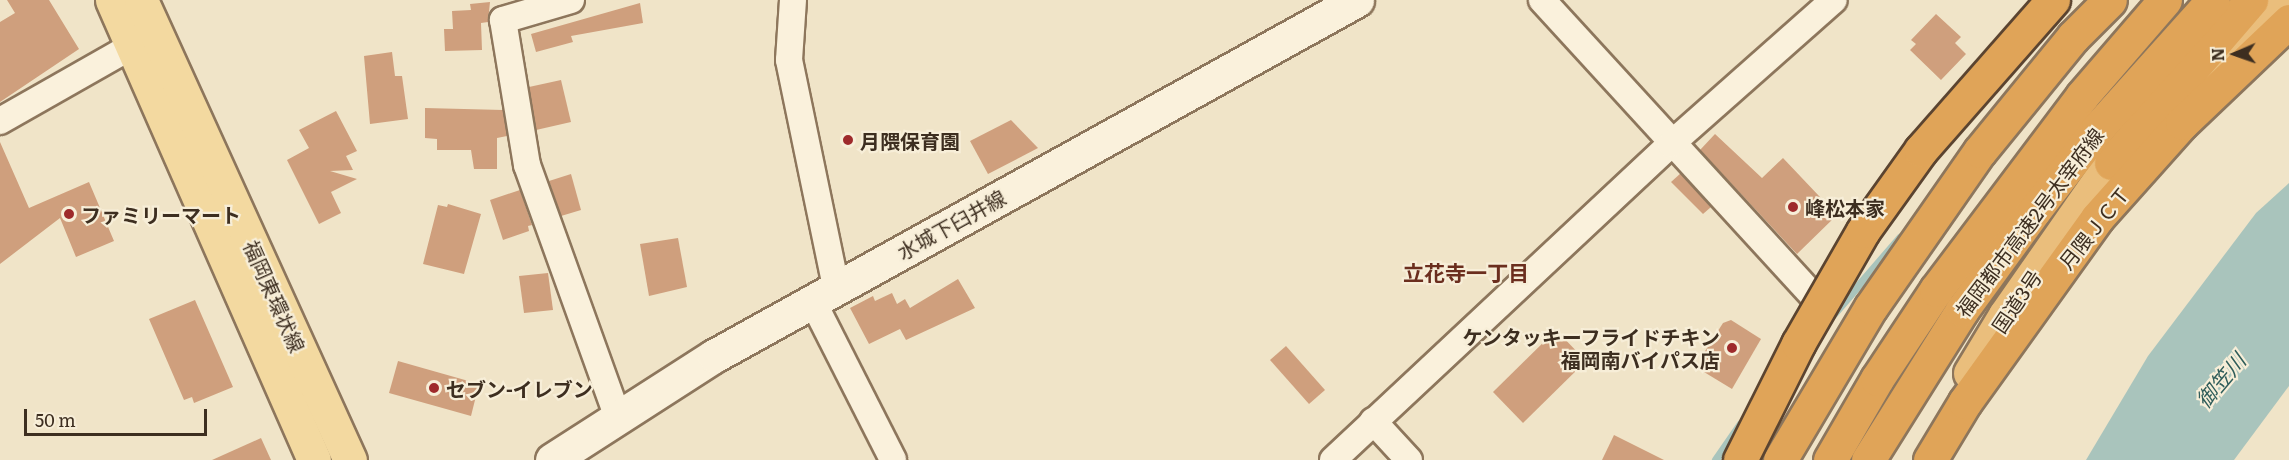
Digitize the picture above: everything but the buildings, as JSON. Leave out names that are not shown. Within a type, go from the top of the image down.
[{"type":"highway","points":[[1741,460],[1798,344],[1863,231],[1921,150],[2053,0]]},
{"type":"highway","points":[[1741,460],[1820,303],[1866,229],[2065,0]]},
{"type":"highway","points":[[1780,460],[1871,307],[1980,151],[2073,37],[2110,0]]},
{"type":"highway","name":"福岡都市高速2号太宰府線","points":[[1830,460],[1877,379],[1936,290],[2075,106],[2164,0]]},
{"type":"highway","name":"福岡都市高速2号太宰府線","points":[[1868,460],[1962,310],[2034,212],[2098,128],[2213,0]]},
{"type":"highway","points":[[2111,163],[2250,0]]},
{"type":"highway","name":"国道3号","points":[[1920,460],[2005,315],[2111,163],[2279,0]]},
{"type":"highway","name":"月隈ＪＣＴ","points":[[1930,460],[1965,402],[2097,218],[2182,123],[2289,21]]},
{"type":"main road","name":"福岡東環状線","points":[[112,0],[314,460]]},
{"type":"main road","name":"福岡東環状線","points":[[141,0],[350,460]]},
{"type":"main road","name":"水城下臼井線","points":[[552,460],[617,415],[824,293],[1354,1]]},
{"type":"street","points":[[571,0],[503,20],[527,165],[617,415]]},
{"type":"street","points":[[793,0],[789,60],[824,293],[893,460]]},
{"type":"street","points":[[1542,0],[1671,144],[1820,303]]},
{"type":"street","points":[[1333,460],[1671,144],[1834,0]]},
{"type":"street","points":[[0,121],[132,46]]},
{"type":"street","points":[[1373,421],[1409,460]]},
{"type":"water","name":"御笠川","points":[[2289,183],[2289,386],[2234,460],[2086,460],[2148,356],[2256,213]]},
{"type":"waterway","points":[[1830,319],[1901,237]]},
{"type":"waterway","points":[[1716,460],[1741,424]]},
{"type":"place","name":"月隈保育園","points":[[848,140]]},
{"type":"place","name":"峰松本家","points":[[1793,207]]},
{"type":"place","name":"ファミリーマート","points":[[69,214]]},
{"type":"place","name":"ケンタッキーフライドチキン 福岡南バイパス店","points":[[1732,348]]},
{"type":"place","name":"セブン-イレブン","points":[[434,388]]},
{"type":"district","name":"立花寺一丁目","points":[[1466,272]]}]
